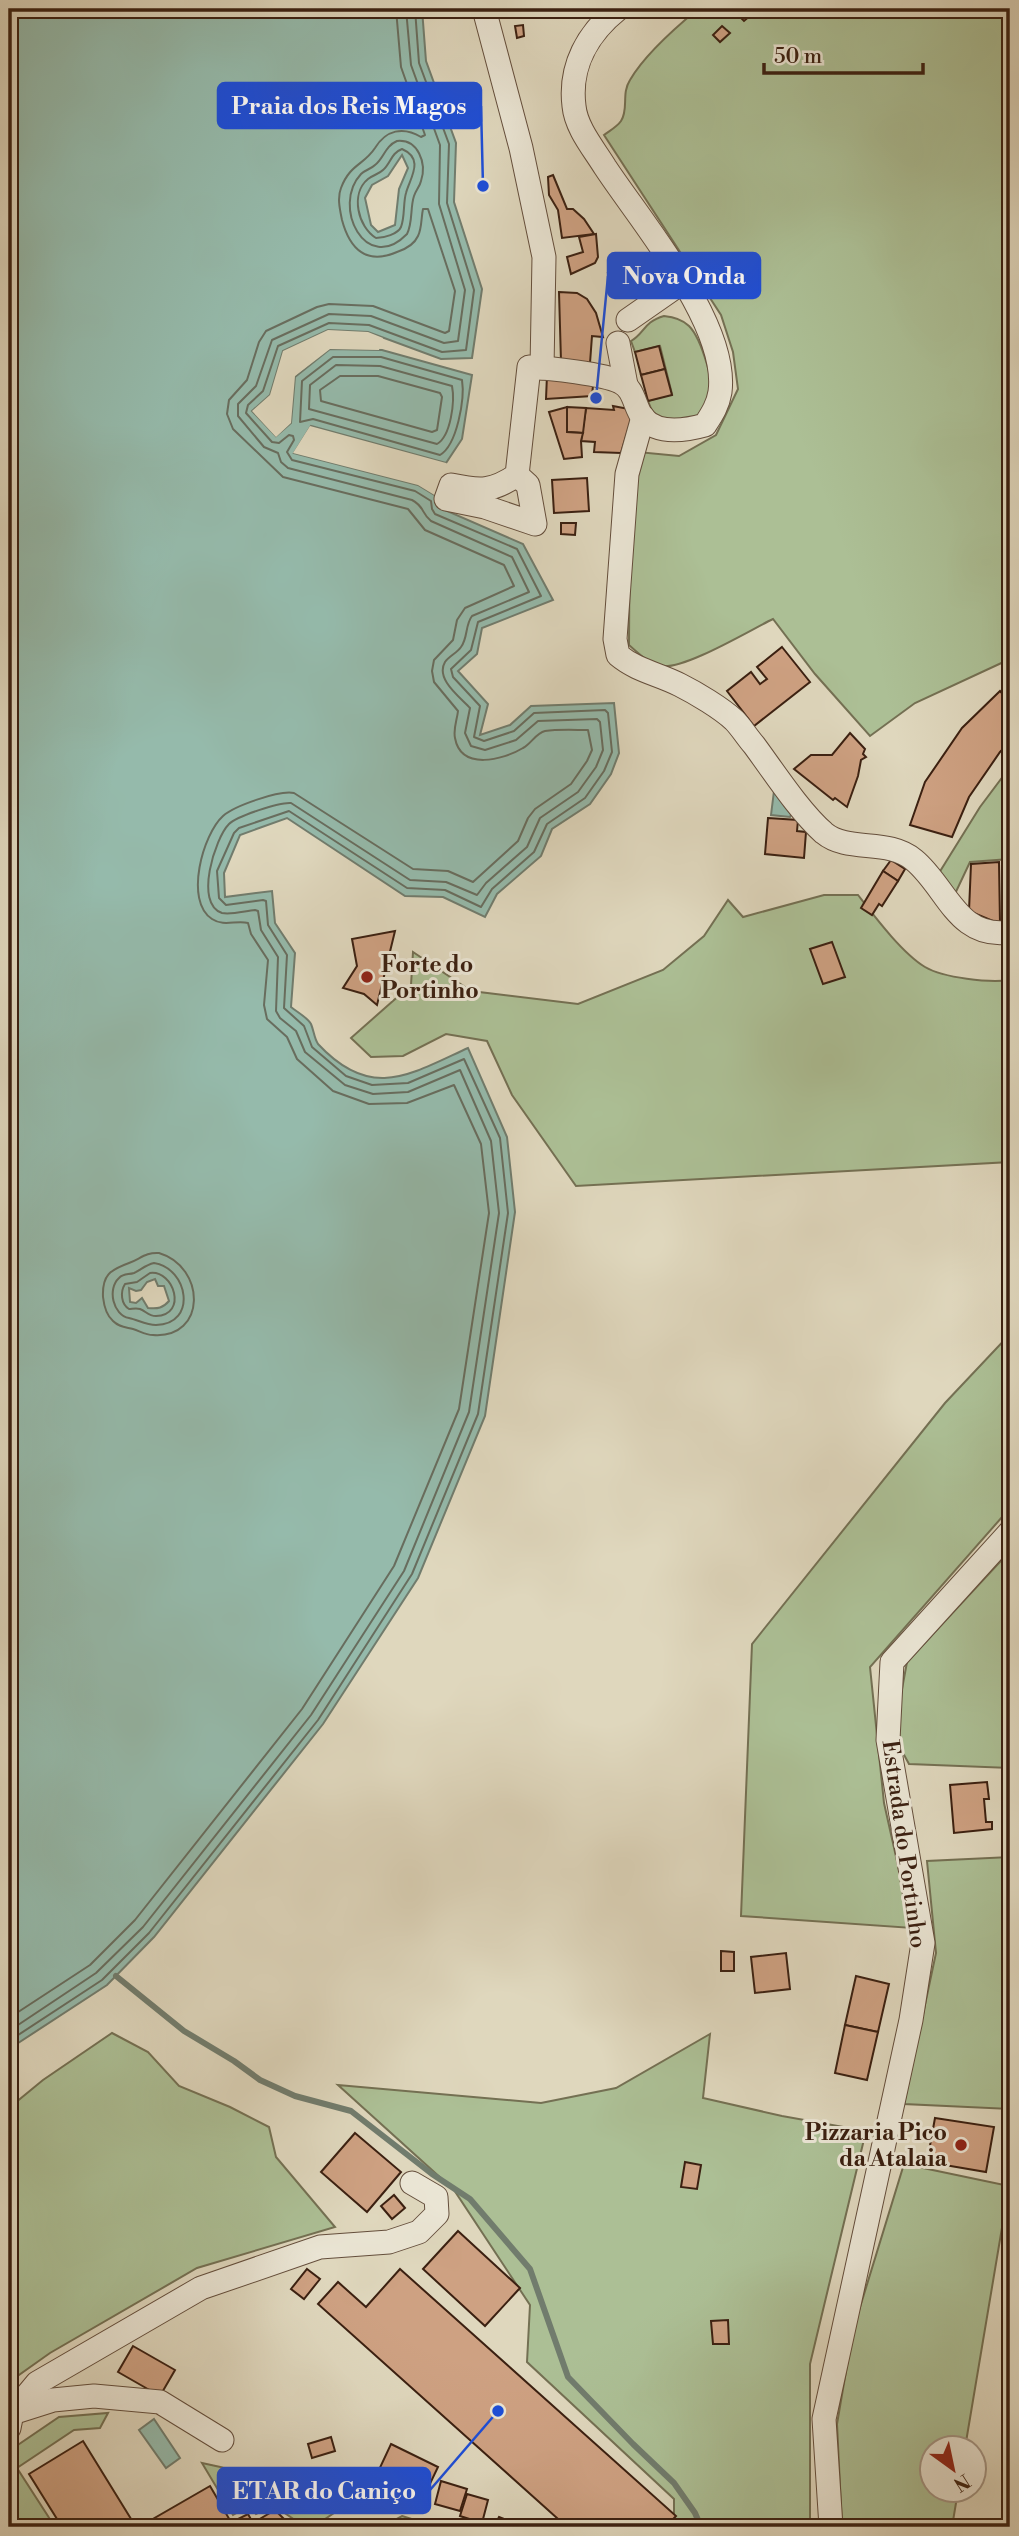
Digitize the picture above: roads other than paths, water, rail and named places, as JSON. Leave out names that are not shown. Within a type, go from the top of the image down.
[{"type":"street","points":[[484,9],[521,148],[544,257],[541,368]]},
{"type":"street","points":[[517,475],[528,367],[619,381],[625,385],[643,418],[654,425],[680,431],[705,425],[717,407],[720,389],[717,355],[711,335],[684,281],[585,135],[574,108],[573,79],[583,47],[612,11]]},
{"type":"street","points":[[628,320],[684,281]]},
{"type":"street","points":[[618,343],[625,385]]},
{"type":"street","points":[[643,418],[627,474],[615,639],[618,655],[630,665],[679,684],[734,720],[825,834],[843,842],[898,849],[916,861],[961,919],[974,928],[1010,932]]},
{"type":"street","name":"Estrada do Portinho","points":[[831,2527],[824,2419],[911,2020],[923,1943],[888,1740],[892,1662],[1010,1532]]},
{"type":"street","points":[[11,2420],[37,2383],[201,2288],[320,2247],[389,2242],[419,2232],[437,2214],[436,2197],[412,2183]]},
{"type":"street","points":[[11,2420],[53,2400],[94,2396],[160,2402],[222,2440]]},
{"type":"water","points":[[9,9],[422,9],[426,61],[456,143],[454,202],[482,289],[472,358],[441,359],[368,332],[328,330],[283,351],[270,395],[252,411],[276,436],[291,423],[295,377],[330,349],[382,350],[472,375],[462,439],[446,463],[311,426],[294,453],[418,485],[441,499],[438,507],[523,544],[553,600],[482,628],[477,654],[458,671],[488,704],[480,735],[510,725],[531,706],[614,703],[619,753],[611,774],[590,804],[552,829],[541,856],[497,894],[485,917],[443,897],[405,896],[287,818],[240,835],[224,873],[225,897],[272,891],[275,923],[295,953],[291,1007],[309,1021],[318,1044],[337,1062],[356,1072],[391,1078],[427,1067],[468,1048],[507,1137],[515,1212],[485,1416],[418,1578],[323,1724],[154,1937],[107,1985],[9,2049]],"holes":[[[402,155],[408,168],[399,189],[395,225],[378,232],[371,225],[365,198],[372,185],[388,176]],[[155,1279],[158,1286],[164,1286],[169,1301],[167,1303],[160,1308],[148,1308],[142,1298],[136,1303],[130,1302],[129,1288],[141,1290],[147,1282]]]},
{"type":"water","points":[[774,791],[792,812],[790,817],[771,815]]},
{"type":"water","points":[[154,2419],[180,2458],[166,2468],[139,2430]]},
{"type":"waterway","points":[[116,1976],[184,2031],[260,2080],[295,2096],[351,2111],[432,2174],[470,2199],[530,2269],[568,2377],[674,2483],[695,2513],[701,2527]]},
{"type":"place","name":"Praia dos Reis Magos","points":[[483,186]]},
{"type":"place","name":"Nova Onda","points":[[596,398]]},
{"type":"place","name":"Forte do Portinho","points":[[367,977]]},
{"type":"place","name":"Pizzaria Pico da Atalaia","points":[[961,2145]]},
{"type":"place","name":"ETAR do Caniço","points":[[498,2411]]}]
